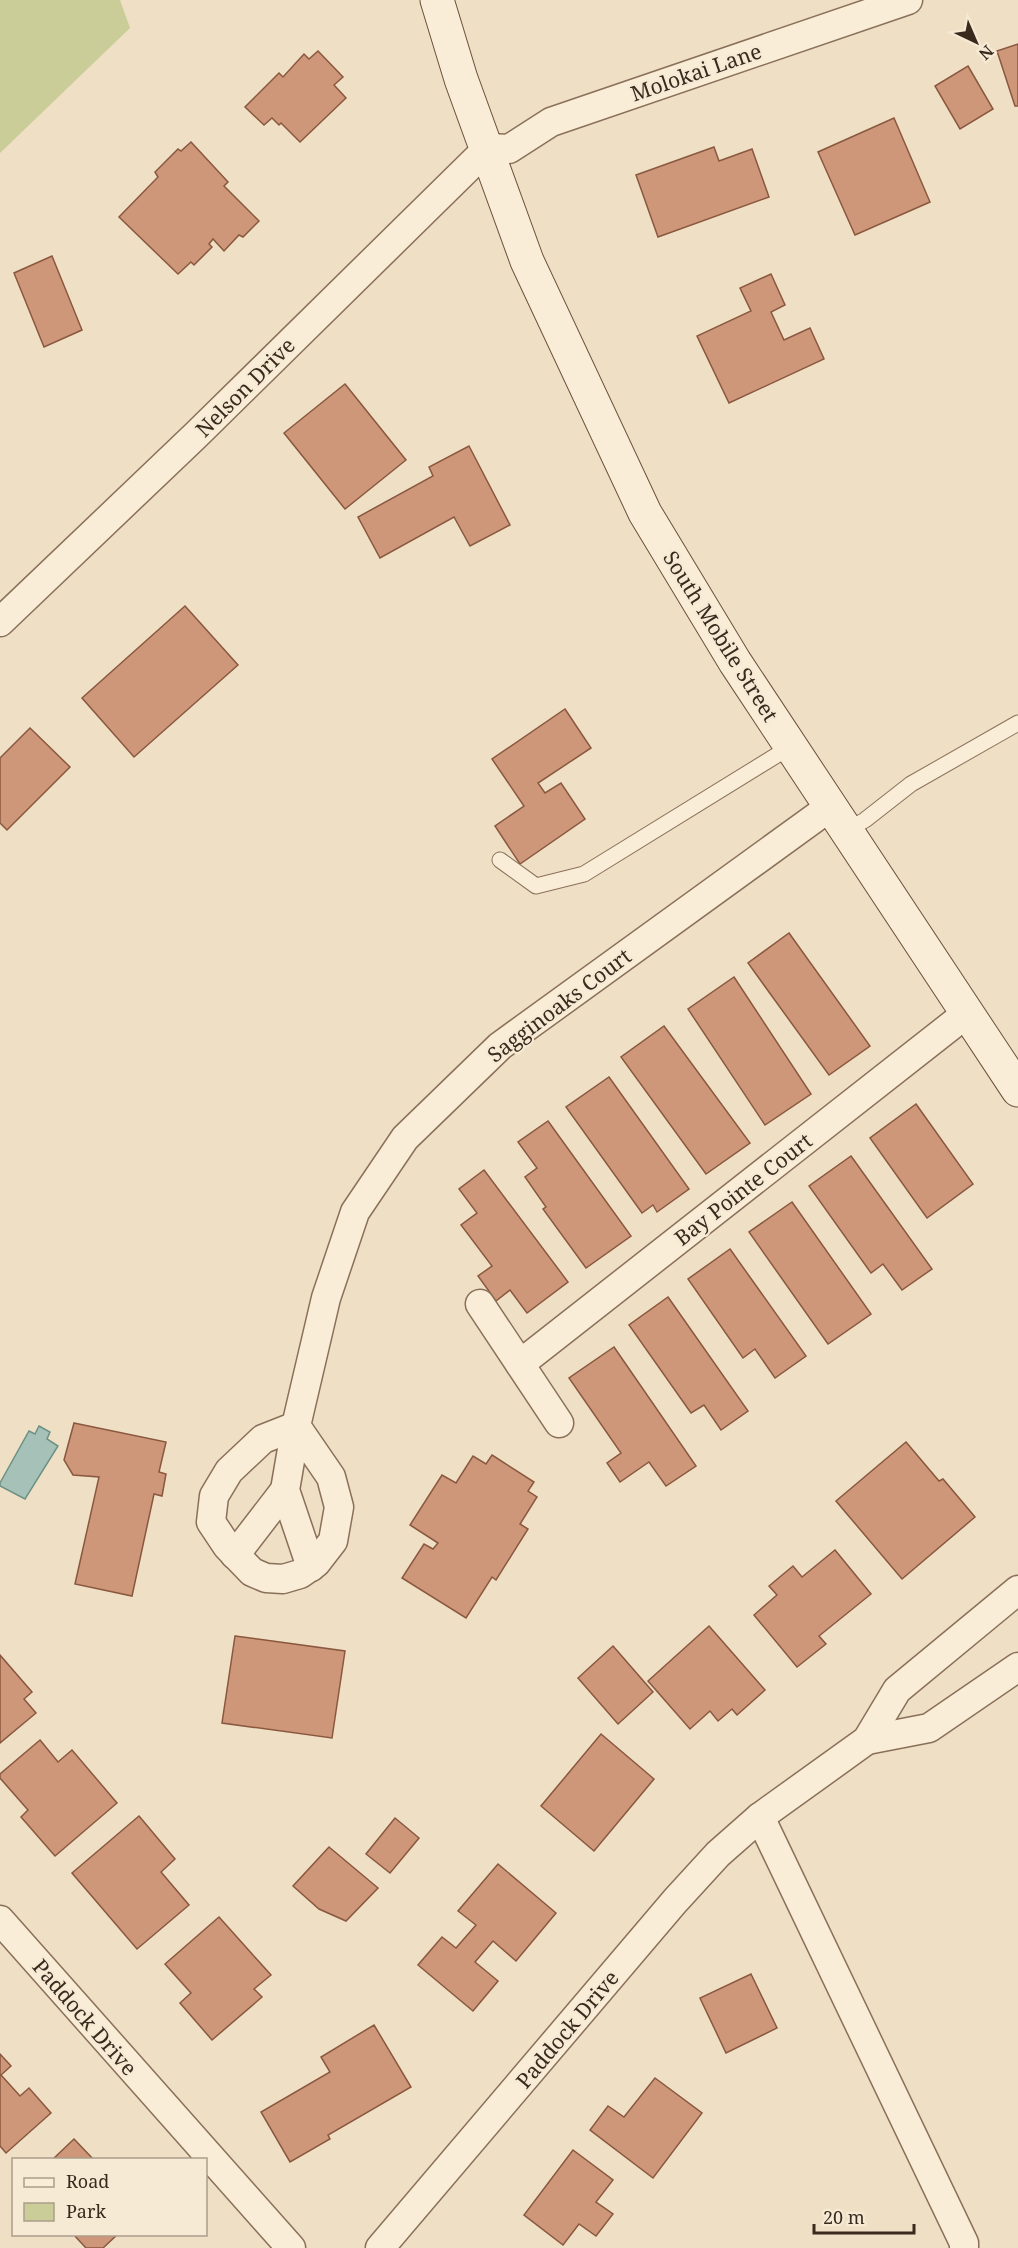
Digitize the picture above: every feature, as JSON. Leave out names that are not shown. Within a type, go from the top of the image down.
[{"type":"main road","name":"South Mobile Street","points":[[437,0],[461,79],[488,148],[527,261],[645,513],[735,662],[1018,1090]]},
{"type":"street","name":"Molokai Lane","points":[[488,148],[509,149],[551,122],[908,0]]},
{"type":"street","name":"Nelson Drive","points":[[0,622],[195,436],[488,148]]},
{"type":"street","name":"Sagginoaks Court","points":[[285,1490],[296,1426],[326,1298],[355,1212],[405,1138],[500,1046],[838,819]]},
{"type":"street","name":"Bay Pointe Court","points":[[520,1364],[966,1014]]},
{"type":"street","points":[[480,1304],[559,1423]]},
{"type":"street","points":[[296,1426],[331,1477],[339,1508],[333,1541],[310,1567],[300,1574],[283,1579],[266,1578],[252,1572],[235,1555],[212,1522],[214,1496],[229,1471],[263,1439],[296,1426]]},
{"type":"street","points":[[235,1555],[285,1490]]},
{"type":"street","points":[[285,1490],[310,1567]]},
{"type":"street","name":"Paddock Drive","points":[[380,2248],[675,1901],[718,1854],[760,1817],[867,1740],[897,1690],[1018,1590]]},
{"type":"street","name":"Paddock Drive","points":[[867,1740],[929,1728],[1018,1667]]},
{"type":"street","points":[[760,1817],[964,2242],[964,2248]]},
{"type":"street","name":"Paddock Drive","points":[[0,1920],[228,2180],[291,2248]]},
{"type":"lane","points":[[838,819],[865,820],[911,784],[1018,723]]},
{"type":"lane","points":[[500,860],[536,886],[584,874],[790,747]]},
{"type":"green space","points":[[0,0],[120,0],[130,28],[0,153]]},
{"type":"water","points":[[39,1426],[50,1432],[47,1439],[58,1446],[25,1499],[0,1486],[0,1483],[29,1431],[35,1434]]},
{"type":"building","points":[[1018,44],[1018,106],[1015,106],[997,51]]},
{"type":"building","points":[[318,51],[343,77],[334,85],[346,98],[300,142],[281,123],[279,125],[272,118],[264,125],[245,107],[279,73],[283,77],[304,54],[309,59]]},
{"type":"building","points":[[968,66],[993,109],[960,129],[935,86]]},
{"type":"building","points":[[894,118],[930,202],[855,235],[818,152]]},
{"type":"building","points":[[191,142],[228,182],[224,186],[259,221],[243,237],[239,235],[224,251],[213,239],[209,244],[212,247],[194,265],[191,262],[178,274],[119,217],[158,177],[155,172],[178,149],[181,151]]},
{"type":"building","points":[[714,147],[719,161],[752,149],[769,197],[658,237],[636,175]]},
{"type":"building","points":[[52,256],[82,330],[44,347],[14,273]]},
{"type":"building","points":[[771,274],[785,305],[771,312],[784,340],[810,328],[824,359],[729,403],[697,336],[751,311],[740,288]]},
{"type":"building","points":[[345,384],[406,460],[345,509],[284,433]]},
{"type":"building","points":[[469,446],[510,525],[470,546],[454,517],[380,558],[358,517],[433,476],[429,467]]},
{"type":"building","points":[[185,606],[238,665],[134,757],[82,698]]},
{"type":"building","points":[[565,709],[591,748],[538,783],[545,793],[561,783],[585,819],[520,864],[495,826],[524,806],[492,759]]},
{"type":"building","points":[[30,728],[70,767],[7,830],[0,823],[0,758]]},
{"type":"building","points":[[789,933],[870,1046],[829,1075],[748,963]]},
{"type":"building","points":[[734,977],[811,1094],[765,1125],[688,1009]]},
{"type":"building","points":[[664,1026],[750,1143],[706,1174],[621,1057]]},
{"type":"building","points":[[609,1077],[689,1189],[657,1212],[653,1205],[642,1213],[566,1107]]},
{"type":"building","points":[[916,1104],[973,1184],[927,1218],[870,1138]]},
{"type":"building","points":[[548,1121],[631,1236],[586,1268],[543,1209],[546,1207],[525,1177],[537,1168],[518,1142]]},
{"type":"building","points":[[851,1156],[932,1269],[902,1290],[883,1264],[871,1273],[809,1186]]},
{"type":"building","points":[[484,1170],[568,1282],[527,1313],[510,1290],[496,1301],[478,1276],[492,1266],[461,1225],[477,1213],[459,1189]]},
{"type":"building","points":[[792,1202],[871,1314],[828,1344],[749,1232]]},
{"type":"building","points":[[730,1249],[806,1356],[775,1378],[755,1349],[743,1358],[688,1279]]},
{"type":"building","points":[[668,1297],[748,1411],[721,1430],[704,1405],[691,1413],[629,1325]]},
{"type":"building","points":[[614,1347],[696,1466],[666,1486],[649,1462],[620,1482],[607,1463],[621,1453],[569,1378]]},
{"type":"building","points":[[74,1423],[166,1442],[159,1472],[166,1474],[162,1496],[154,1494],[132,1596],[75,1584],[99,1477],[73,1475],[64,1460]]},
{"type":"building","points":[[906,1442],[939,1481],[943,1479],[975,1517],[902,1579],[836,1501]]},
{"type":"building","points":[[492,1455],[534,1482],[528,1491],[537,1497],[520,1524],[528,1529],[496,1580],[492,1577],[466,1618],[402,1578],[424,1544],[433,1549],[438,1543],[410,1525],[442,1475],[456,1483],[473,1456],[486,1464]]},
{"type":"building","points":[[835,1550],[871,1594],[819,1636],[826,1644],[797,1667],[754,1615],[777,1595],[769,1586],[793,1566],[802,1577]]},
{"type":"building","points":[[709,1626],[765,1690],[737,1715],[732,1709],[718,1721],[710,1711],[690,1729],[648,1681]]},
{"type":"building","points":[[235,1636],[345,1651],[332,1738],[222,1723]]},
{"type":"building","points":[[613,1646],[653,1692],[618,1724],[578,1678]]},
{"type":"building","points":[[0,1655],[32,1692],[24,1699],[36,1713],[0,1743]]},
{"type":"building","points":[[601,1734],[654,1779],[594,1851],[541,1806]]},
{"type":"building","points":[[40,1740],[58,1762],[72,1750],[117,1803],[55,1856],[21,1817],[28,1810],[0,1778],[0,1774]]},
{"type":"building","points":[[139,1816],[175,1859],[161,1872],[189,1905],[137,1949],[72,1873]]},
{"type":"building","points":[[395,1818],[419,1838],[390,1873],[366,1854]]},
{"type":"building","points":[[329,1847],[378,1888],[346,1921],[319,1909],[293,1886]]},
{"type":"building","points":[[498,1864],[556,1913],[516,1961],[493,1941],[475,1962],[498,1981],[473,2011],[418,1965],[442,1937],[456,1948],[476,1925],[458,1911]]},
{"type":"building","points":[[219,1917],[271,1975],[254,1989],[262,1997],[212,2040],[180,2003],[191,1993],[165,1964]]},
{"type":"building","points":[[751,1974],[777,2028],[726,2053],[700,1998]]},
{"type":"building","points":[[374,2025],[411,2087],[328,2135],[330,2139],[290,2162],[261,2112],[330,2072],[321,2057]]},
{"type":"building","points":[[0,2054],[11,2066],[1,2075],[20,2096],[29,2088],[51,2113],[6,2153],[0,2146]]},
{"type":"building","points":[[655,2078],[702,2113],[653,2178],[590,2130],[608,2106],[624,2117]]},
{"type":"building","points":[[74,2139],[92,2158],[54,2158]]},
{"type":"building","points":[[573,2150],[613,2180],[596,2202],[613,2214],[596,2236],[579,2224],[563,2245],[524,2215]]},
{"type":"building","points":[[75,2236],[116,2236],[103,2248],[86,2248]]}]
